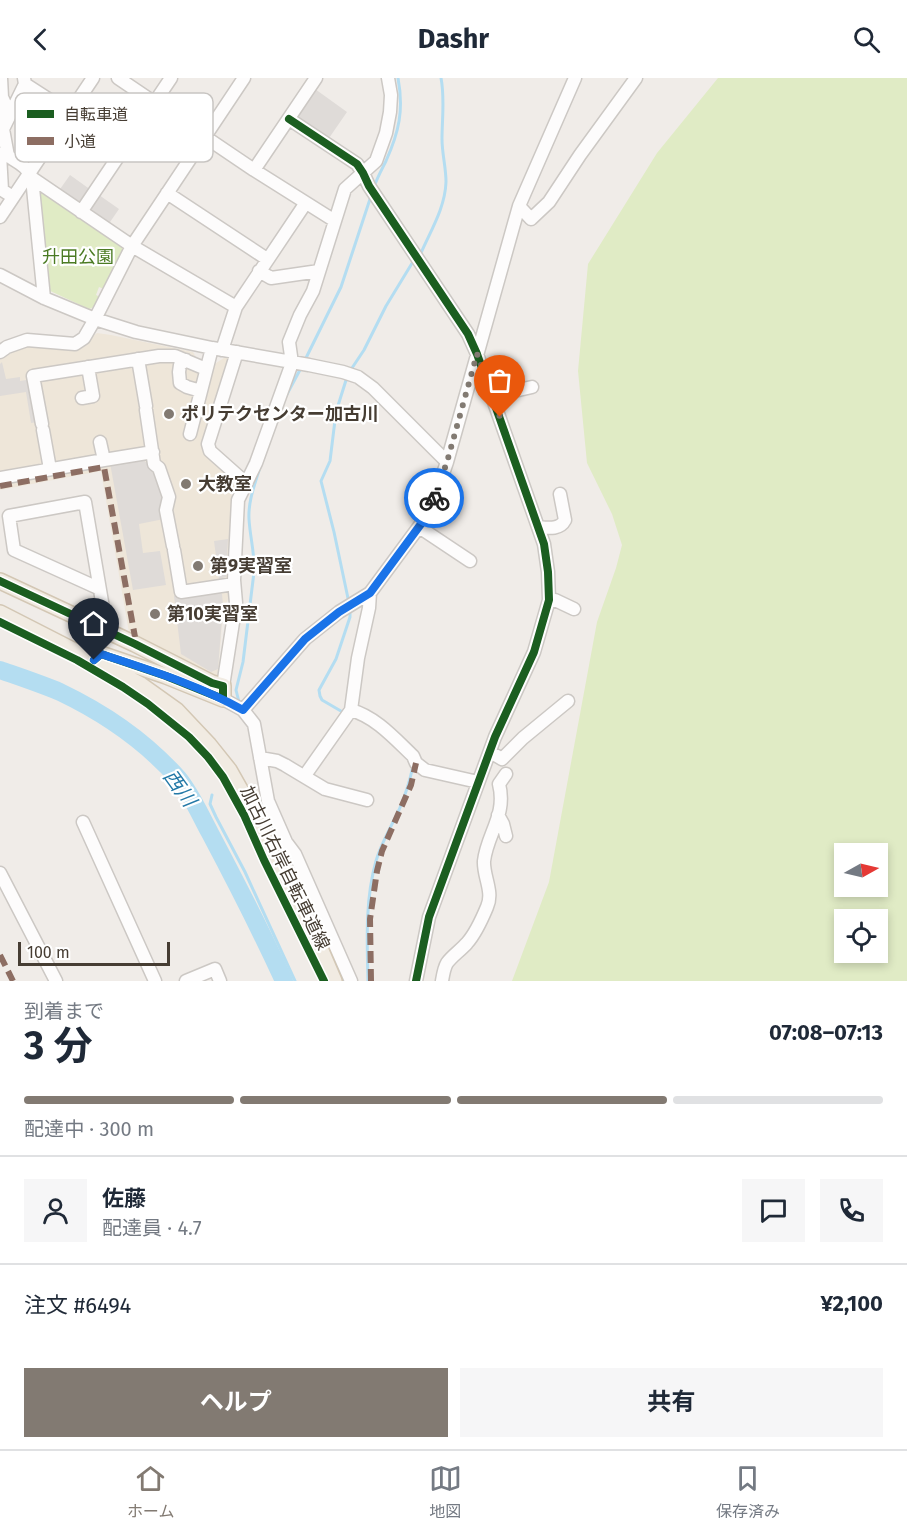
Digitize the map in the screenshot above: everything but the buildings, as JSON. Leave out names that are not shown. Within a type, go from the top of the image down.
[{"type":"main road","points":[[0,581],[135,644],[212,683],[223,692]]},
{"type":"main road","points":[[0,613],[141,685],[176,711],[209,745],[229,771],[250,807],[288,890],[319,945],[334,981]]},
{"type":"main road","points":[[94,660],[101,654],[223,692]]},
{"type":"street","points":[[0,122],[6,106],[2,97],[1,78]]},
{"type":"street","points":[[83,93],[93,78]]},
{"type":"street","points":[[118,78],[140,93]]},
{"type":"street","points":[[160,93],[171,78]]},
{"type":"street","points":[[213,124],[244,78]]},
{"type":"street","points":[[254,170],[315,78]]},
{"type":"street","points":[[351,981],[295,854],[286,842],[268,801],[254,724],[243,710],[223,692],[236,603],[234,584],[238,500],[256,463],[292,363],[289,342],[313,291],[345,189],[376,161],[386,133],[391,95],[388,78]]},
{"type":"street","points":[[243,710],[305,639],[342,610],[370,593],[419,527],[437,491],[447,462],[519,206],[575,78]]},
{"type":"street","points":[[519,206],[531,219],[549,202],[636,78]]},
{"type":"street","points":[[24,81],[41,93]]},
{"type":"street","points":[[15,102],[3,129],[8,156],[15,161]]},
{"type":"street","points":[[289,119],[357,164],[372,191],[468,334],[544,544],[549,600],[534,652],[478,782],[429,917],[416,981]]},
{"type":"street","points":[[213,142],[305,204],[335,221]]},
{"type":"street","points":[[0,154],[2,190],[13,198]]},
{"type":"street","points":[[17,162],[31,176],[132,246],[236,307]]},
{"type":"street","points":[[0,218],[40,162]]},
{"type":"street","points":[[81,212],[114,162]]},
{"type":"street","points":[[0,351],[27,340],[75,344],[84,338],[132,246],[188,162]]},
{"type":"street","points":[[31,176],[44,298]]},
{"type":"street","points":[[167,193],[267,259]]},
{"type":"street","points":[[190,434],[206,369],[236,307],[305,204]]},
{"type":"street","points":[[259,271],[271,278],[320,271]]},
{"type":"street","points":[[0,275],[44,298],[95,319],[136,332],[309,365],[358,377],[373,388],[447,462]]},
{"type":"street","points":[[237,352],[208,444],[210,451],[246,483]]},
{"type":"street","points":[[50,470],[50,450],[42,427],[33,376],[159,356],[175,356],[206,369]]},
{"type":"street","points":[[138,359],[154,464],[159,468],[169,497],[166,510],[182,592],[234,584]]},
{"type":"street","points":[[186,360],[180,365],[180,383],[201,391]]},
{"type":"street","points":[[82,398],[93,396],[88,367]]},
{"type":"street","points":[[492,396],[532,387]]},
{"type":"street","points":[[100,442],[104,460]]},
{"type":"street","points":[[0,478],[153,452]]},
{"type":"street","points":[[538,527],[552,528],[563,524],[565,520],[560,494]]},
{"type":"street","points":[[14,550],[9,516],[85,502],[107,632]]},
{"type":"street","points":[[419,527],[470,561]]},
{"type":"street","points":[[0,544],[98,588]]},
{"type":"street","points":[[308,771],[351,710],[370,593]]},
{"type":"street","points":[[549,600],[555,600],[574,609]]},
{"type":"street","points":[[490,752],[502,759],[523,738],[568,701]]},
{"type":"street","points":[[351,710],[377,723],[425,770],[478,782]]},
{"type":"street","points":[[260,758],[277,761],[325,789],[367,800]]},
{"type":"street","points":[[442,981],[446,964],[468,942],[489,902],[484,863],[498,815],[501,797],[499,784],[506,774]]},
{"type":"street","points":[[498,815],[506,836]]},
{"type":"street","points":[[83,822],[156,981]]},
{"type":"street","points":[[0,873],[56,981]]},
{"type":"street","points":[[186,981],[215,969],[220,981]]},
{"type":"shaded area","points":[[315,89],[347,112],[327,141],[300,122],[298,114]]},
{"type":"shaded area","points":[[70,175],[91,190],[83,203],[76,204],[58,192]]},
{"type":"shaded area","points":[[99,195],[119,209],[108,225],[91,214],[90,208]]},
{"type":"shaded area","name":"ポリテクセンター加古川","points":[[97,333],[193,352],[198,361],[213,365],[227,356],[231,363],[202,448],[238,482],[235,495],[229,597],[223,611],[218,675],[212,677],[130,638],[101,471],[0,490],[0,360],[16,350],[35,345],[86,342]]},
{"type":"shaded area","points":[[2,362],[6,379],[20,377],[20,381],[32,379],[38,422],[31,423],[26,392],[0,396],[0,364]]},
{"type":"shaded area","points":[[139,457],[150,465],[161,487],[164,519],[139,524],[143,553],[160,551],[166,585],[133,590],[110,463]]},
{"type":"shaded area","points":[[228,539],[226,577],[219,579],[214,541]]},
{"type":"shaded area","points":[[214,589],[222,594],[223,605],[218,669],[211,672],[181,654],[174,596]]},
{"type":"green space","points":[[718,78],[907,78],[907,981],[512,981],[549,882],[597,622],[622,545],[612,514],[587,463],[578,371],[588,264],[657,153]]},
{"type":"green space","name":"升田公園","points":[[44,192],[122,244],[123,251],[104,289],[99,287],[96,295],[100,297],[99,299],[89,309],[46,289],[38,195]]},
{"type":"waterway","points":[[374,187],[390,150],[399,121],[398,78]]},
{"type":"waterway","points":[[418,255],[437,219],[445,192],[441,78]]},
{"type":"waterway","points":[[304,362],[341,287],[371,196]]},
{"type":"waterway","points":[[350,371],[414,260]]},
{"type":"waterway","points":[[286,396],[301,368]]},
{"type":"waterway","points":[[347,377],[336,412],[330,461],[321,481],[349,603]]},
{"type":"waterway","points":[[239,702],[236,690],[243,662],[254,572],[249,512],[260,467]]},
{"type":"waterway","points":[[346,714],[322,700],[319,690],[336,659],[350,617],[350,610]]},
{"type":"waterway","name":"西川","points":[[0,670],[60,692],[92,709],[124,729],[178,778],[192,798],[220,851],[284,981]]},
{"type":"waterway","points":[[368,981],[368,921],[372,876],[381,848],[399,810],[413,766]]},
{"type":"waterway","points":[[212,795],[210,804],[245,872],[295,981]]},
{"type":"marked path","points":[[0,486],[104,467],[135,637]]},
{"type":"marked path","points":[[371,981],[370,919],[377,871],[382,851],[411,785],[416,763]]},
{"type":"marked path","points":[[0,955],[13,981]]},
{"type":"cycle path","points":[[289,119],[357,164],[369,186],[468,334],[544,544],[549,600],[534,652],[495,737],[429,917],[416,981]]},
{"type":"cycle path","points":[[0,581],[212,683],[223,686],[223,699],[166,676],[101,654],[94,660]]},
{"type":"cycle path","name":"加古川右岸自転車道線","points":[[0,622],[77,660],[123,687],[189,737],[208,757],[223,777],[244,815],[324,981]]},
{"type":"way so far","points":[[434,498],[447,462],[477,354],[500,417]]},
{"type":"place","name":"ポリテクセンター加古川","points":[[169,414]]},
{"type":"place","name":"大教室","points":[[186,484]]},
{"type":"place","name":"第9実習室","points":[[198,566]]},
{"type":"place","name":"第10実習室","points":[[155,614]]},
{"type":"route","points":[[94,660],[101,654],[166,676],[223,699],[243,710],[305,639],[339,612],[370,593],[421,524],[434,498]]}]
